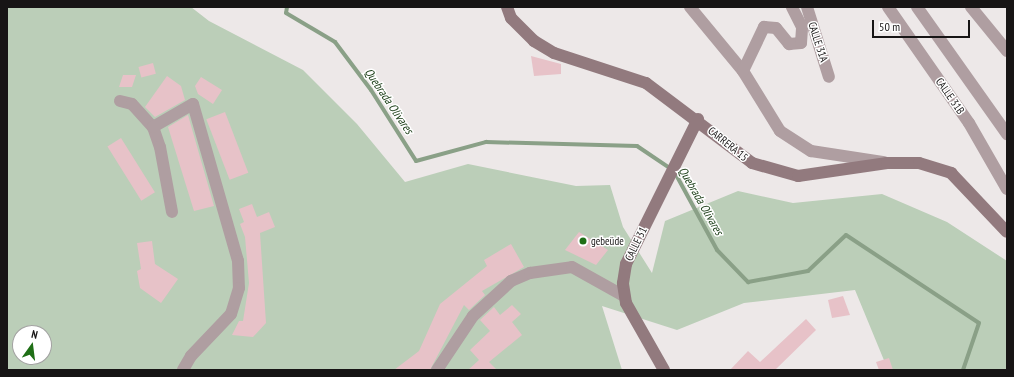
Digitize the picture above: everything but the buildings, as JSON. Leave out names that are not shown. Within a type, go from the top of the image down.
[{"type":"main road","name":"CARRERA 15","points":[[507,7],[522,31],[554,53],[646,83],[698,119],[752,163],[774,172],[798,176],[887,163],[919,163],[951,173],[1007,232]]},
{"type":"main road","name":"CALLE 31","points":[[624,296],[626,264],[698,119]]},
{"type":"main road","points":[[624,296],[664,370]]},
{"type":"street","points":[[690,7],[742,71],[780,131],[811,151],[887,163]]},
{"type":"street","points":[[742,71],[764,27],[776,28],[789,44],[800,44],[802,27],[792,7]]},
{"type":"street","name":"CALLE 31A","points":[[807,7],[829,77]]},
{"type":"street","name":"CALLE 31B","points":[[888,7],[969,123],[1007,189]]},
{"type":"street","points":[[918,7],[1007,134]]},
{"type":"street","points":[[971,7],[1007,51]]},
{"type":"street","points":[[120,101],[132,104],[153,127],[160,147],[172,212]]},
{"type":"street","points":[[153,127],[193,104],[238,261],[238,288],[231,314],[191,356],[183,370]]},
{"type":"street","points":[[437,370],[473,316],[511,281],[530,273],[572,267],[624,296]]},
{"type":"green space","points":[[7,7],[191,7],[209,21],[303,70],[357,124],[405,182],[468,164],[576,186],[610,185],[623,227],[652,273],[665,221],[738,191],[793,203],[882,194],[947,222],[1007,261],[1007,370],[888,370],[855,290],[744,303],[677,330],[602,306],[622,370],[7,370]]},
{"type":"waterway","name":"Quebrada Olivares","points":[[287,7],[286,13],[335,42],[371,90],[416,161],[486,142],[637,146],[674,171],[717,250],[748,282],[808,271],[846,235],[979,323],[963,370]]},
{"type":"place","name":"gebeüde","points":[[583,241]]}]
